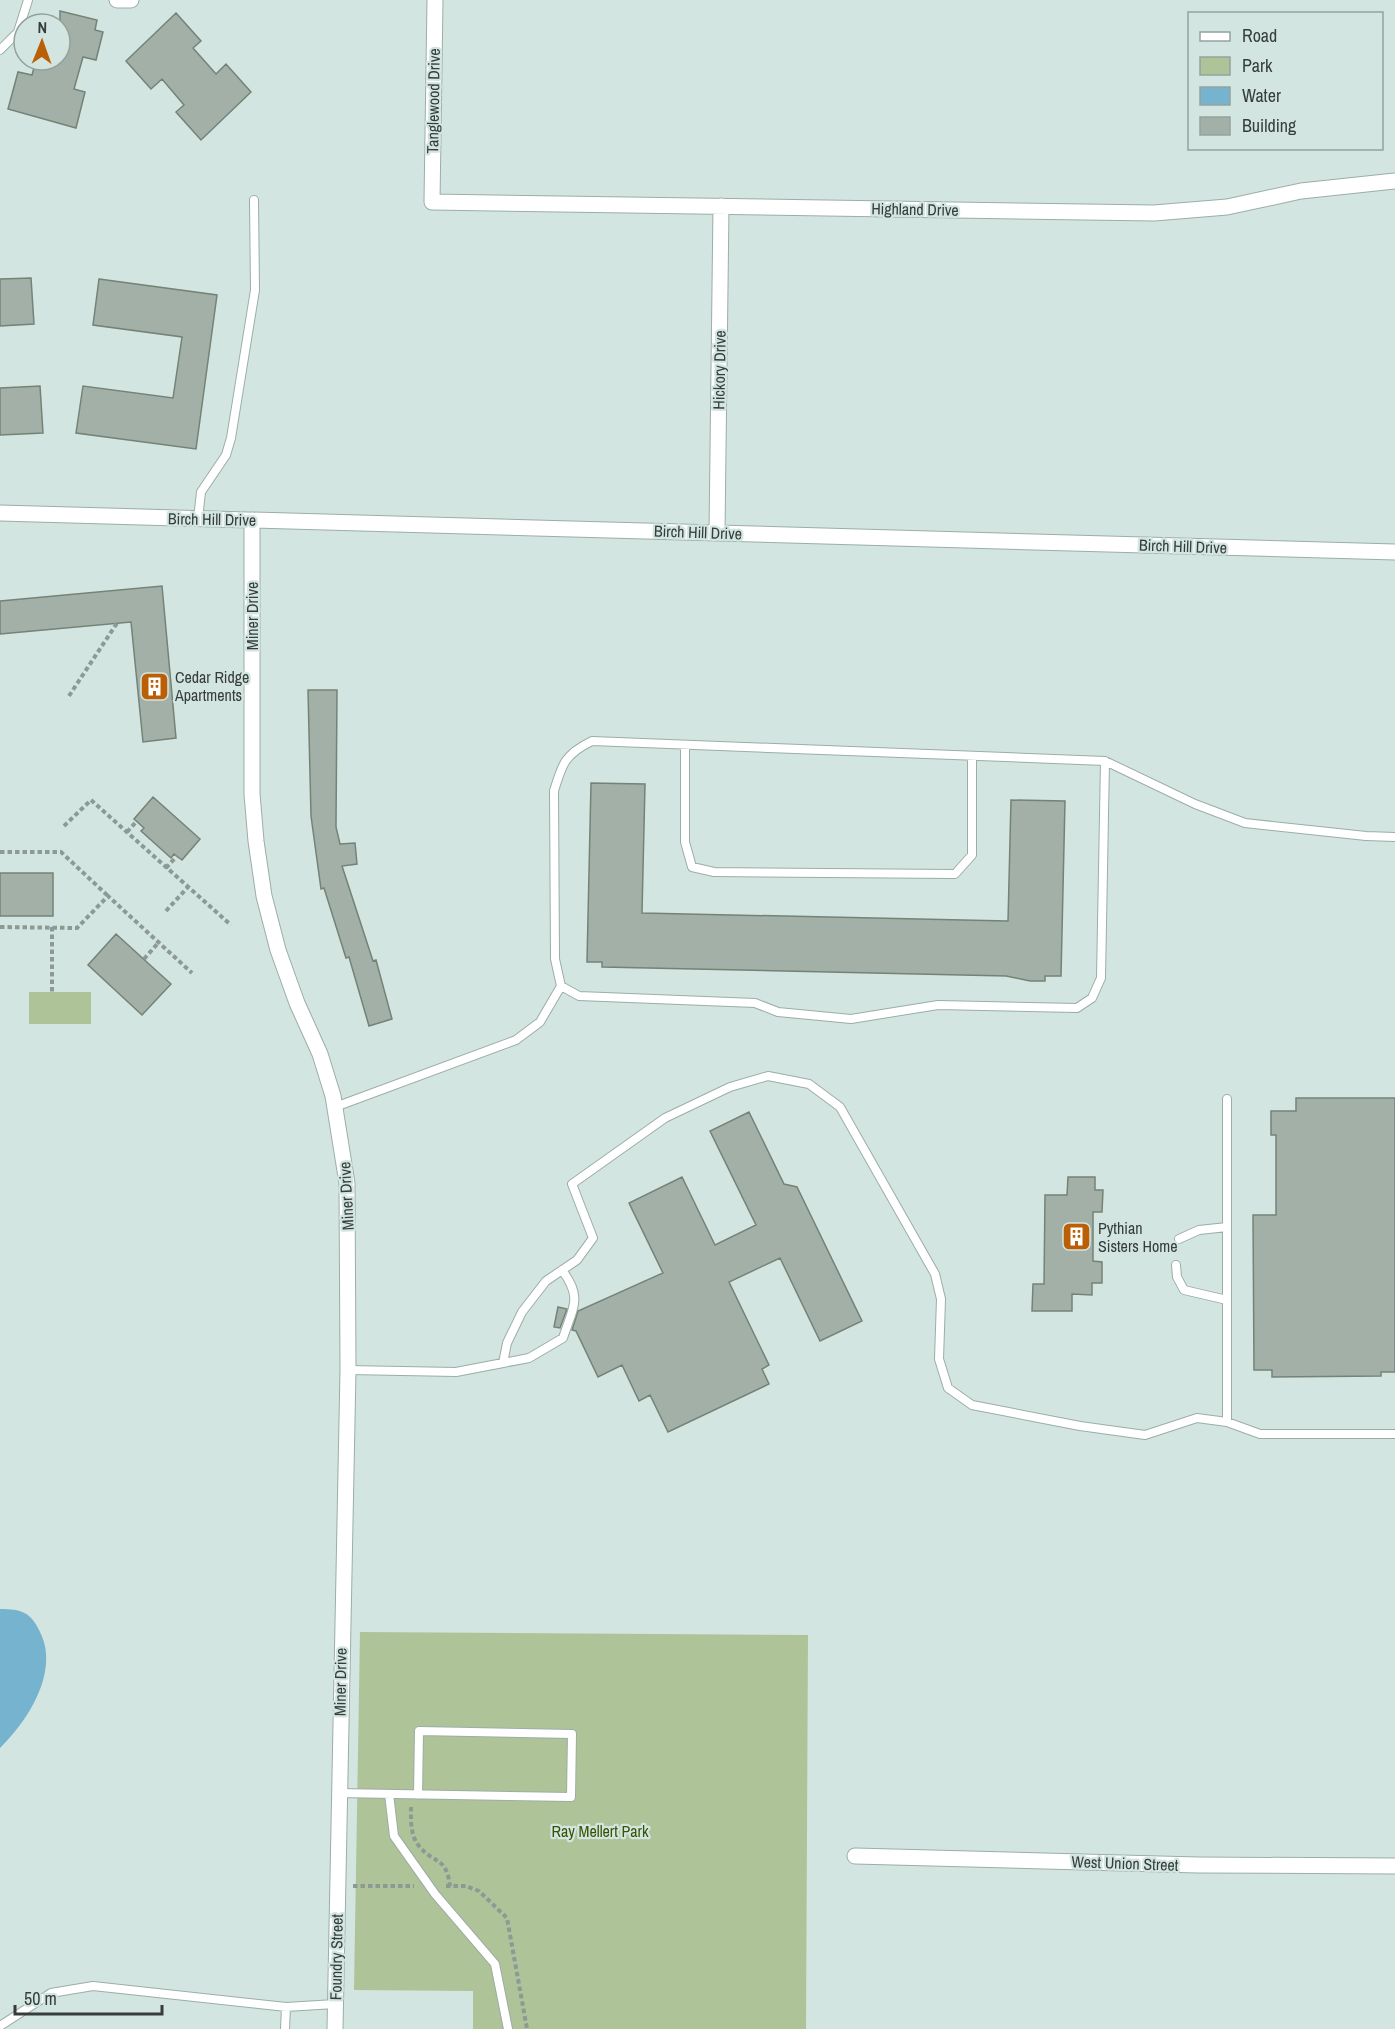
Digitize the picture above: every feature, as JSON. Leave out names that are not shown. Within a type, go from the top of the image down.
[{"type":"street","points":[[117,0],[131,0]]},
{"type":"street","name":"Tanglewood Drive","points":[[432,202],[435,0]]},
{"type":"street","name":"Highland Drive","points":[[432,202],[1178,212],[1227,207],[1352,184],[1395,181]]},
{"type":"street","name":"Hickory Drive","points":[[717,533],[721,206]]},
{"type":"street","name":"Birch Hill Drive","points":[[0,513],[1395,552]]},
{"type":"street","name":"Miner Drive","points":[[252,520],[252,794],[256,841],[264,896],[278,950],[297,1003],[320,1054],[335,1107],[347,1183],[348,1370],[337,1886]]},
{"type":"street","name":"West Union Street","points":[[855,1856],[1198,1865],[1395,1866]]},
{"type":"street","name":"Foundry Street","points":[[335,2029],[337,1886]]},
{"type":"lane","points":[[0,50],[18,32],[28,0]]},
{"type":"lane","points":[[198,519],[201,492],[226,455],[231,438],[255,290],[254,200]]},
{"type":"lane","points":[[335,1107],[516,1040],[540,1022],[561,986],[555,959],[554,791],[561,767],[573,750],[592,741],[1105,761],[1195,804],[1245,823],[1395,837]]},
{"type":"lane","points":[[685,745],[685,842],[692,867],[714,872],[955,874],[972,855],[972,756]]},
{"type":"lane","points":[[561,986],[579,996],[755,1003],[778,1012],[851,1019],[938,1005],[1077,1008],[1092,998],[1101,978],[1105,761]]},
{"type":"lane","points":[[503,1363],[507,1343],[522,1312],[546,1281],[577,1260],[593,1238],[573,1184],[664,1118],[730,1087],[768,1076],[809,1084],[840,1107],[935,1274],[941,1299],[939,1359],[948,1388],[972,1405],[1080,1426],[1144,1435],[1197,1418],[1227,1422],[1260,1434],[1395,1434]]},
{"type":"lane","points":[[1227,1099],[1227,1422]]},
{"type":"lane","points":[[1179,1239],[1199,1230],[1227,1227]]},
{"type":"lane","points":[[1176,1265],[1177,1277],[1185,1290],[1227,1300]]},
{"type":"lane","points":[[348,1370],[456,1372],[529,1358],[563,1338],[574,1305],[574,1287],[562,1270]]},
{"type":"lane","points":[[338,1793],[415,1795],[571,1797],[572,1734],[419,1731],[415,1795]]},
{"type":"lane","points":[[389,1794],[394,1836],[435,1894],[495,1964],[508,2029]]},
{"type":"lane","points":[[0,2026],[51,1993],[93,1986],[286,2007],[335,2004]]},
{"type":"lane","points":[[285,2029],[286,2007]]},
{"type":"path","points":[[69,696],[117,623]]},
{"type":"path","points":[[64,826],[91,800],[231,925]]},
{"type":"path","points":[[127,832],[137,821]]},
{"type":"path","points":[[0,852],[61,852],[192,973]]},
{"type":"path","points":[[166,868],[177,856]]},
{"type":"path","points":[[166,911],[188,887]]},
{"type":"path","points":[[0,927],[77,928],[108,896]]},
{"type":"path","points":[[52,927],[52,992]]},
{"type":"path","points":[[144,959],[159,942]]},
{"type":"path","points":[[415,1795],[414,1837],[420,1847],[442,1862],[448,1870],[450,1886]]},
{"type":"green space","points":[[29,992],[91,992],[91,1024],[29,1024]]},
{"type":"green space","name":"Ray Mellert Park","points":[[360,1632],[808,1635],[806,2029],[473,2029],[473,1991],[354,1990]]},
{"type":"water","points":[[0,1609],[20,1611],[33,1620],[45,1647],[46,1663],[44,1679],[30,1710],[11,1737],[0,1748]]},
{"type":"building","points":[[176,13],[201,41],[193,48],[216,74],[226,64],[251,92],[201,140],[176,112],[184,105],[162,79],[151,89],[126,61]]},
{"type":"building","points":[[72,14],[97,20],[95,30],[103,32],[96,60],[83,57],[74,89],[85,92],[76,128],[8,109],[18,72],[32,75],[33,72],[72,72]]},
{"type":"building","points":[[31,278],[34,324],[0,326],[0,279]]},
{"type":"building","points":[[99,279],[217,295],[196,449],[76,433],[83,386],[173,398],[182,337],[93,325]]},
{"type":"building","points":[[40,386],[43,433],[0,435],[0,388]]},
{"type":"building","name":"Cedar Ridge Apartments","points":[[162,586],[176,738],[143,742],[131,622],[0,634],[0,601]]},
{"type":"building","points":[[308,690],[337,690],[336,827],[340,844],[355,843],[357,864],[342,866],[373,961],[376,960],[392,1019],[369,1026],[349,957],[346,958],[324,888],[321,889],[311,816]]},
{"type":"building","points":[[591,783],[645,784],[642,913],[1008,921],[1011,800],[1065,801],[1061,976],[1045,976],[1045,981],[1030,981],[1006,976],[602,967],[602,962],[587,962]]},
{"type":"building","points":[[153,797],[200,839],[182,860],[174,854],[171,858],[141,831],[144,828],[134,819]]},
{"type":"building","points":[[0,873],[53,873],[53,916],[0,916]]},
{"type":"building","points":[[116,934],[171,984],[142,1015],[88,965]]},
{"type":"building","points":[[1296,1098],[1395,1098],[1395,1372],[1381,1372],[1381,1376],[1272,1377],[1272,1370],[1254,1370],[1253,1215],[1276,1215],[1276,1135],[1271,1135],[1271,1111],[1296,1111]]},
{"type":"building","points":[[749,1112],[784,1184],[797,1187],[862,1321],[820,1341],[780,1258],[729,1282],[769,1365],[762,1369],[769,1384],[668,1432],[650,1395],[639,1401],[622,1365],[598,1377],[576,1331],[572,1330],[578,1311],[663,1273],[629,1203],[682,1177],[715,1245],[756,1225],[710,1131]]},
{"type":"building","name":"Pythian Sisters Home","points":[[1068,1177],[1095,1177],[1095,1190],[1103,1190],[1102,1212],[1093,1212],[1093,1261],[1102,1262],[1102,1283],[1092,1283],[1092,1295],[1072,1294],[1072,1311],[1032,1311],[1033,1284],[1044,1284],[1045,1195],[1067,1195]]},
{"type":"building","points":[[558,1307],[567,1309],[560,1328],[554,1327]]},
{"type":"place","name":"Cedar Ridge Apartments","points":[[154,686]]},
{"type":"place","name":"Pythian Sisters Home","points":[[1077,1237]]}]
